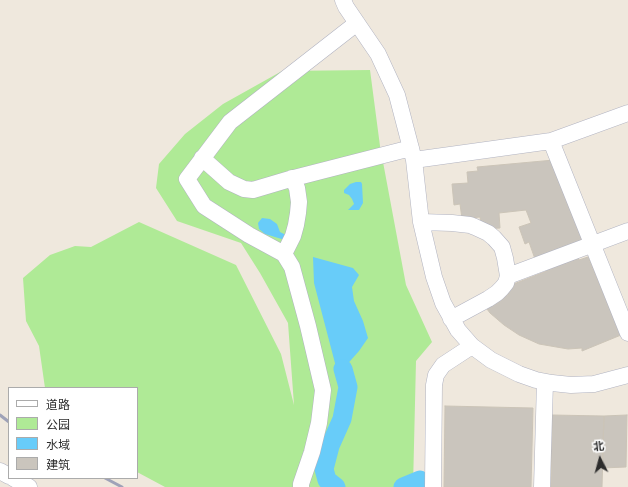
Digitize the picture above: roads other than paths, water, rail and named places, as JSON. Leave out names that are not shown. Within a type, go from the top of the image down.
[{"type":"street","points":[[342,0],[378,54],[397,95],[413,154],[421,222],[434,277],[443,303],[458,330],[472,346],[491,360],[519,374],[545,382],[571,385],[594,384],[628,375]]},
{"type":"street","points":[[302,487],[301,484],[312,452],[319,423],[323,390],[292,267],[284,254],[249,235],[204,206],[187,179],[230,122],[357,23]]},
{"type":"street","points":[[202,158],[229,182],[244,189],[253,190],[292,178],[413,154],[551,141],[628,113]]},
{"type":"street","points":[[551,141],[628,333]]},
{"type":"street","points":[[284,254],[293,236],[298,213],[299,202],[297,188],[292,178]]},
{"type":"street","points":[[421,222],[470,225],[488,233],[494,238],[502,247],[506,258],[508,276],[506,283],[497,293],[451,319]]},
{"type":"street","points":[[508,276],[628,231]]},
{"type":"street","points":[[434,487],[434,385],[436,375],[443,365],[472,346]]},
{"type":"street","points":[[542,487],[545,382]]},
{"type":"street","points":[[15,479],[29,487]]},
{"type":"water","points":[[361,182],[362,184],[363,203],[359,210],[348,210],[354,204],[349,195],[344,193],[344,190],[350,184]]},
{"type":"water","points":[[262,218],[270,219],[277,224],[280,232],[286,235],[285,240],[265,234],[259,229],[258,223]]},
{"type":"water","points":[[313,257],[353,268],[359,275],[352,287],[354,301],[363,321],[368,338],[343,369],[336,367],[314,283]]},
{"type":"waterway","points":[[336,487],[327,480],[324,469],[330,446],[342,419],[348,387],[343,369]]},
{"type":"waterway","points":[[403,487],[420,480]]},
{"type":"railway","points":[[0,415],[8,421]]},
{"type":"railway","points":[[107,479],[122,487]]}]
